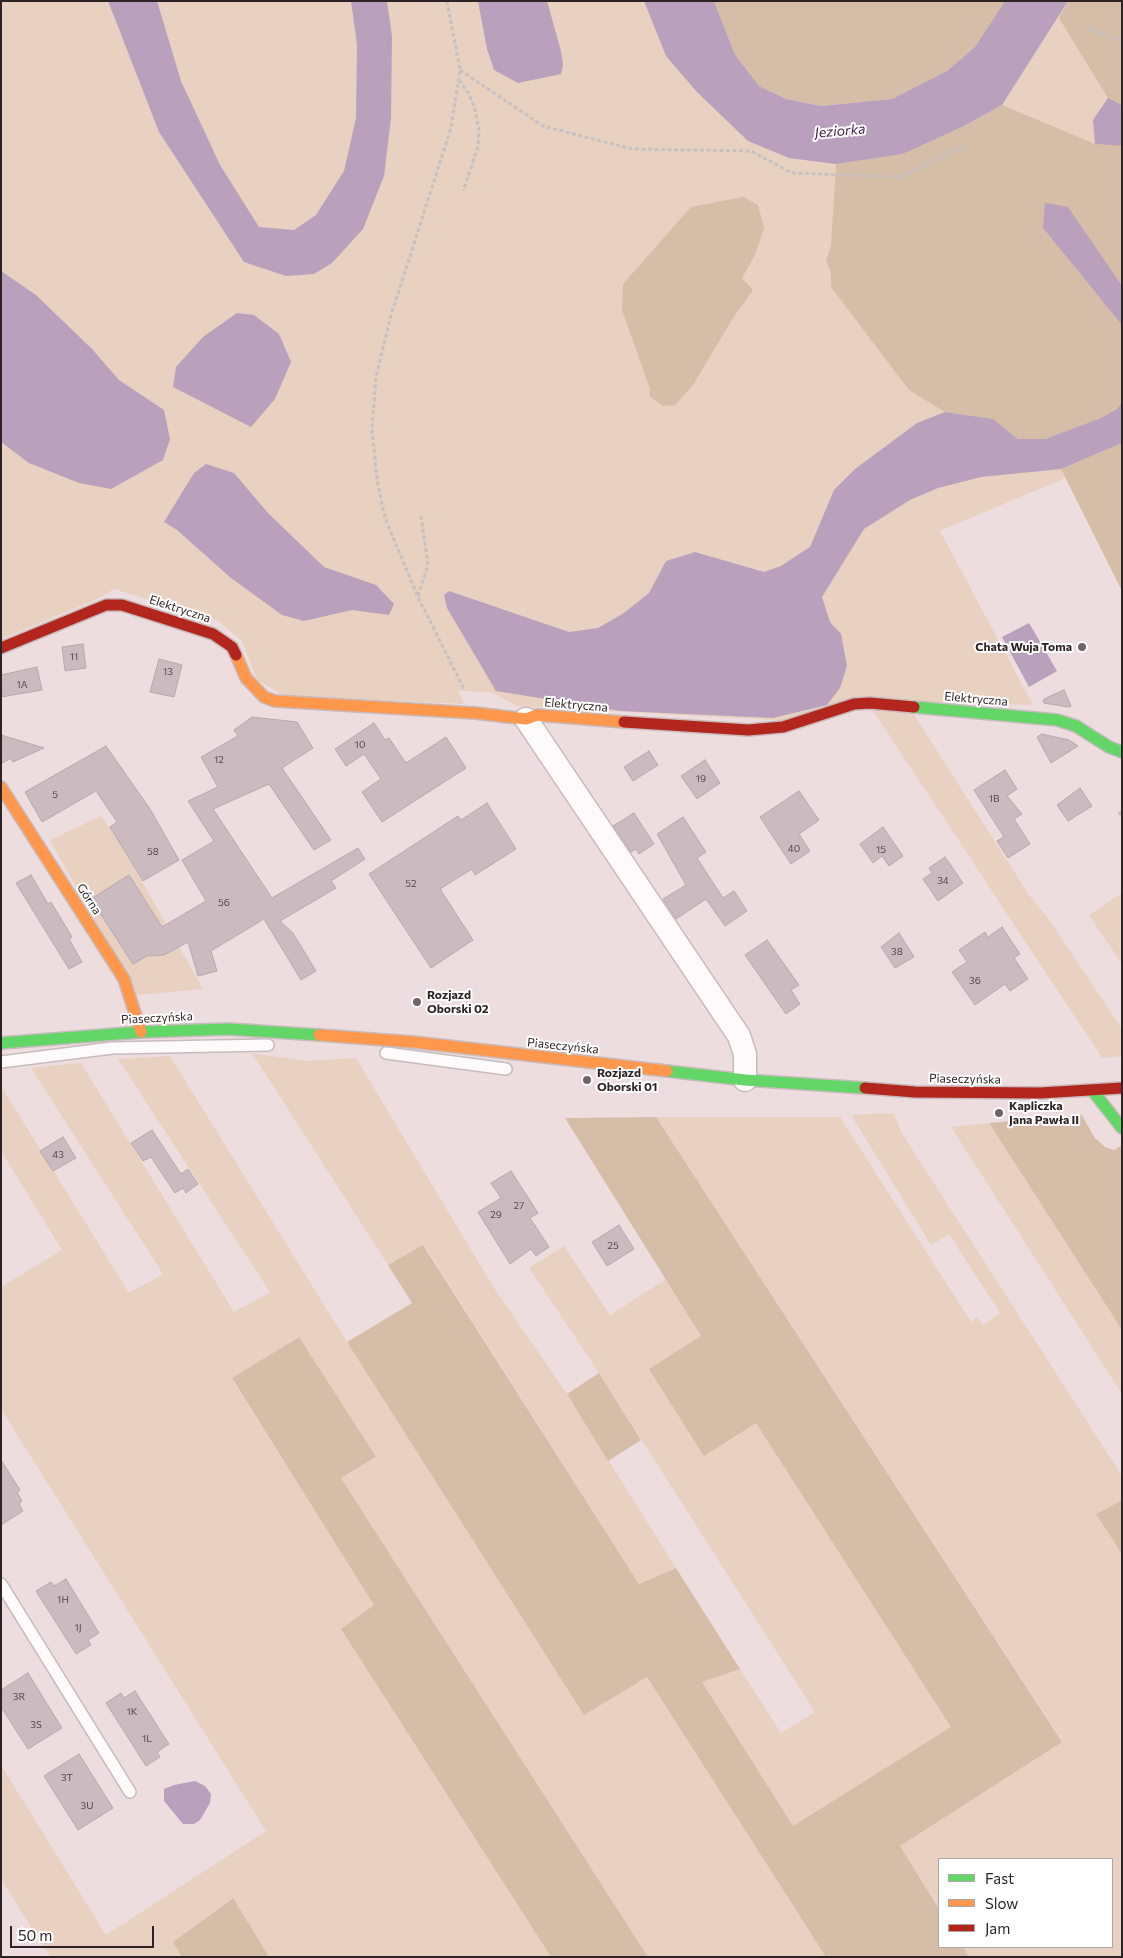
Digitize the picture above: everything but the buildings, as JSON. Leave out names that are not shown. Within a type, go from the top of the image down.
[{"type":"street","name":"Elektryczna","points":[[1,648],[106,605],[122,605],[213,634],[232,647],[246,678],[264,696],[275,701],[475,713],[526,719],[537,715],[592,721],[768,730],[854,704],[870,702],[1057,720],[1076,726],[1109,747],[1122,752]]},
{"type":"street","points":[[526,719],[739,1036],[745,1054],[746,1080]]},
{"type":"street","name":"Górna","points":[[1,787],[124,979],[141,1032]]},
{"type":"street","name":"Piaseczyńska","points":[[1,1043],[141,1032],[228,1028],[288,1031],[413,1042],[746,1080],[915,1092],[984,1094],[1122,1088]]},
{"type":"street","points":[[1092,1090],[1122,1128]]},
{"type":"lane","points":[[1,1062],[112,1048],[276,1045]]},
{"type":"lane","points":[[331,1048],[373,1051],[506,1069]]},
{"type":"lane","points":[[1,1584],[130,1792]]},
{"type":"path","points":[[447,1],[460,70],[451,128],[437,177],[390,315],[376,376],[372,429],[377,480],[385,518],[418,597],[452,662],[475,713]]},
{"type":"path","points":[[1090,29],[1122,41]]},
{"type":"path","points":[[460,70],[543,126],[632,149],[751,151],[792,173],[900,177],[965,145]]},
{"type":"path","points":[[459,80],[469,94],[475,109],[479,131],[478,147],[463,191]]},
{"type":"path","points":[[418,597],[428,565],[421,516]]},
{"type":"path","points":[[1119,815],[1122,810]]},
{"type":"shaded area","points":[[1,1],[1122,1],[1122,454],[940,531],[1033,705],[865,700],[790,721],[516,706],[493,693],[458,690],[464,704],[285,696],[257,680],[242,641],[217,620],[114,589],[100,598],[1,639]]},
{"type":"shaded area","points":[[714,1],[1005,1],[975,47],[947,71],[892,99],[821,106],[786,99],[759,86],[735,55]]},
{"type":"shaded area","points":[[1068,1],[1122,1],[1122,105],[1108,98],[1059,18]]},
{"type":"shaded area","points":[[1002,105],[1095,144],[1122,146],[1122,286],[1043,228],[1122,325],[1122,402],[1117,409],[1101,418],[1045,439],[1018,439],[993,419],[945,412],[909,390],[831,287],[831,272],[826,260],[831,246],[836,164],[903,154],[964,126]]},
{"type":"shaded area","points":[[743,197],[758,205],[764,228],[755,255],[742,278],[753,290],[733,318],[693,385],[675,405],[663,406],[649,396],[650,389],[622,310],[623,284],[691,207]]},
{"type":"shaded area","points":[[1122,443],[1122,591],[1061,469]]},
{"type":"shaded area","points":[[872,709],[913,713],[1029,895],[1047,917],[1122,1029],[1122,1056],[1102,1058]]},
{"type":"shaded area","points":[[101,816],[119,841],[203,989],[137,995],[50,840]]},
{"type":"shaded area","points":[[1122,893],[1122,964],[1089,915]]},
{"type":"shaded area","points":[[252,1053],[304,1061],[356,1058],[494,1288],[567,1394],[676,1568],[639,1584],[424,1245],[388,1265]]},
{"type":"shaded area","points":[[170,1056],[347,1342],[584,1714],[647,1677],[826,1957],[648,1957],[341,1478],[375,1458],[298,1337],[232,1379],[375,1605],[341,1629],[551,1957],[269,1957],[232,1898],[173,1942],[182,1957],[50,1957],[1,1879],[1,1765],[106,1935],[266,1831],[1,1409],[1,1287],[62,1250],[1,1151],[1,1086],[129,1293],[163,1274],[31,1068],[81,1063],[234,1312],[270,1292],[118,1059]]},
{"type":"shaded area","points":[[893,1113],[903,1135],[1122,1476],[1122,1500],[1096,1514],[1122,1554],[1122,1957],[969,1957],[964,1948],[1113,1948],[1113,1858],[938,1858],[938,1907],[900,1846],[1062,1741],[656,1117],[840,1117],[971,1322],[977,1317],[983,1325],[1000,1313],[949,1234],[931,1245],[851,1115]]},
{"type":"shaded area","points":[[1082,1115],[1094,1137],[1105,1147],[1114,1150],[1122,1145],[1122,1330],[989,1123]]},
{"type":"shaded area","points":[[656,1117],[1062,1742],[900,1846],[938,1907],[938,1948],[964,1948],[969,1957],[826,1957],[647,1677],[584,1715],[347,1342],[412,1303],[388,1265],[423,1245],[639,1584],[676,1568],[740,1669],[702,1682],[793,1826],[951,1727],[756,1423],[704,1456],[649,1369],[701,1336],[565,1118]]},
{"type":"shaded area","points":[[989,1123],[1122,1330],[1122,1394],[951,1127]]},
{"type":"shaded area","points":[[564,1246],[610,1315],[666,1279],[701,1336],[704,1455],[756,1422],[952,1727],[793,1826],[701,1682],[740,1669],[781,1733],[815,1712],[599,1373],[529,1268]]},
{"type":"shaded area","points":[[299,1337],[376,1457],[341,1478],[648,1957],[551,1957],[341,1629],[374,1605],[232,1378]]},
{"type":"shaded area","points":[[599,1373],[641,1440],[608,1461],[567,1394]]},
{"type":"shaded area","points":[[1122,1500],[1122,1554],[1096,1514]]},
{"type":"shaded area","points":[[233,1898],[269,1957],[182,1957],[173,1942]]},
{"type":"water","points":[[108,1],[157,1],[181,81],[220,165],[259,227],[294,230],[316,215],[344,171],[356,118],[357,45],[351,1],[387,1],[392,36],[391,118],[384,176],[363,229],[332,263],[314,274],[286,276],[244,262],[159,132]]},
{"type":"water","points":[[478,1],[547,1],[561,51],[563,65],[561,74],[518,83],[494,70],[487,49]]},
{"type":"water","name":"Jeziorka","points":[[644,1],[714,1],[735,55],[759,86],[786,99],[821,106],[892,99],[947,71],[975,47],[1005,1],[1068,1],[1002,105],[964,126],[903,154],[836,164],[789,158],[748,141],[697,92],[666,56]]},
{"type":"water","points":[[1108,98],[1122,105],[1122,146],[1095,144],[1093,120]]},
{"type":"water","points":[[1045,203],[1068,207],[1122,286],[1122,325],[1043,228]]},
{"type":"water","points":[[1,271],[36,295],[92,349],[119,380],[164,410],[170,439],[163,460],[111,489],[79,483],[29,463],[1,442]]},
{"type":"water","points":[[237,313],[254,315],[279,334],[291,362],[275,399],[251,427],[173,387],[176,367],[203,337]]},
{"type":"water","points":[[1122,402],[1122,443],[1061,469],[981,477],[938,488],[910,500],[864,529],[822,597],[830,622],[841,634],[847,666],[840,688],[827,705],[773,718],[621,711],[496,691],[447,608],[444,595],[449,591],[569,632],[598,628],[624,613],[649,593],[666,561],[695,552],[764,572],[781,566],[810,547],[834,490],[855,469],[917,423],[945,412],[993,419],[1018,439],[1045,439],[1101,418],[1117,409]]},
{"type":"water","points":[[206,464],[234,473],[268,513],[324,567],[376,585],[394,604],[389,615],[352,610],[304,621],[282,615],[231,578],[177,530],[164,522],[194,473]]},
{"type":"water","points":[[1029,623],[1057,671],[1029,687],[1002,637]]},
{"type":"water","points":[[195,1781],[205,1786],[211,1794],[210,1803],[200,1820],[194,1824],[183,1824],[164,1801],[164,1789]]},
{"type":"traffic: fast","points":[[914,707],[1057,720],[1076,726],[1109,747],[1122,752]]},
{"type":"traffic: fast","points":[[1,1043],[141,1032],[228,1029],[319,1035]]},
{"type":"traffic: fast","points":[[667,1071],[745,1080],[865,1088]]},
{"type":"traffic: fast","points":[[1092,1090],[1122,1128]]},
{"type":"traffic: slow","points":[[236,655],[246,678],[264,697],[275,701],[475,713],[526,719],[537,715],[624,722]]},
{"type":"traffic: slow","points":[[1,787],[124,979],[141,1032]]},
{"type":"traffic: slow","points":[[319,1035],[413,1042],[667,1071]]},
{"type":"traffic: jam","points":[[1,648],[106,605],[122,605],[213,634],[232,647],[236,655]]},
{"type":"traffic: jam","points":[[624,722],[748,730],[783,727],[854,704],[870,703],[914,707]]},
{"type":"traffic: jam","points":[[865,1088],[915,1092],[1040,1093],[1122,1088]]},
{"type":"place","name":"Chata Wuja Toma","points":[[1082,647]]},
{"type":"place","name":"Rozjazd Oborski 02","points":[[417,1002]]},
{"type":"place","name":"Rozjazd Oborski 01","points":[[587,1080]]},
{"type":"place","name":"Kapliczka Jana Pawła II","points":[[999,1113]]}]
